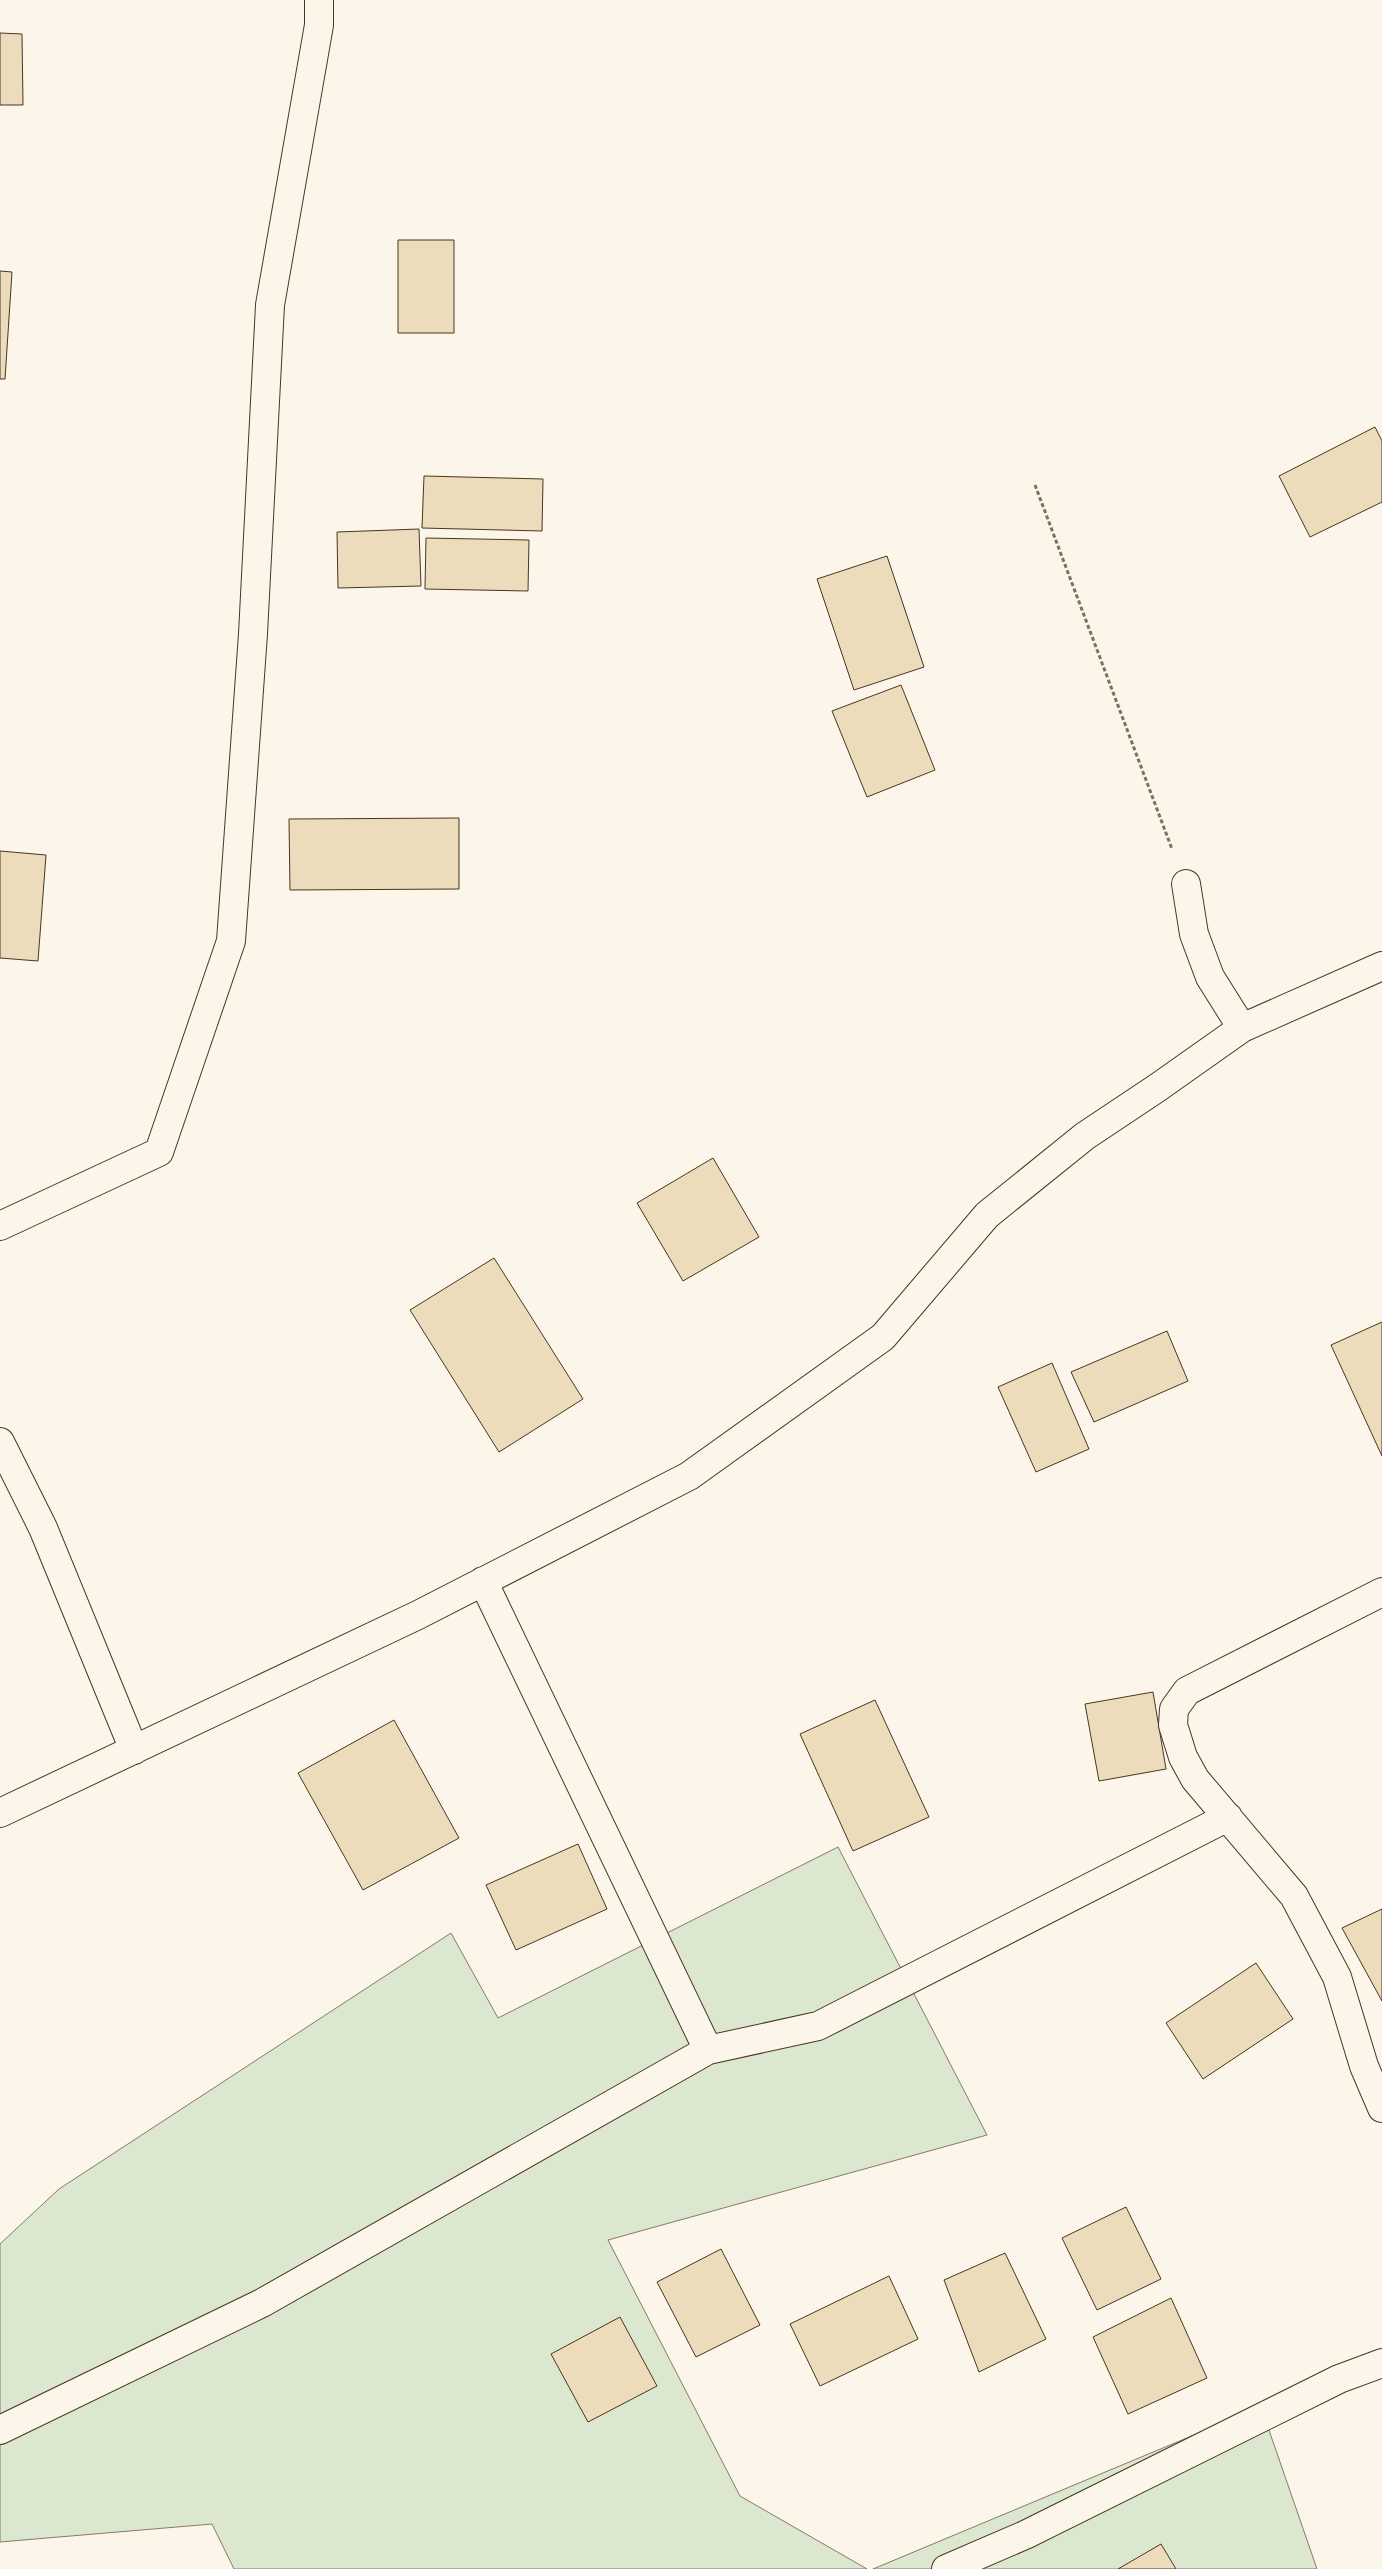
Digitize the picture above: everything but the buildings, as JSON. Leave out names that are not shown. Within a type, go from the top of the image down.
[{"type":"street","points":[[0,1226],[159,1152],[231,941],[253,634],[270,305],[318,25],[319,0]]},
{"type":"street","points":[[1186,884],[1194,934],[1210,977],[1242,1028]]},
{"type":"street","points":[[0,1813],[484,1581],[689,1476],[883,1337],[987,1215],[1085,1136],[1242,1028],[1382,966]]},
{"type":"street","points":[[0,1442],[43,1528],[134,1750]]},
{"type":"street","points":[[484,1581],[708,2050]]},
{"type":"street","points":[[1382,1592],[1187,1691],[1174,1709],[1173,1726],[1183,1757],[1195,1779],[1294,1896],[1332,1969],[1364,2066],[1382,2108]]},
{"type":"street","points":[[0,2430],[262,2304],[708,2050],[818,2026],[1228,1817]]},
{"type":"street","points":[[946,2569],[1025,2535],[1339,2379],[1382,2363]]},
{"type":"path","points":[[1035,485],[1186,884]]},
{"type":"green space","points":[[838,1847],[987,2135],[608,2240],[740,2496],[867,2569],[234,2569],[212,2524],[0,2542],[0,2244],[59,2189],[451,1933],[498,2018]]},
{"type":"green space","points":[[1261,2407],[1317,2569],[873,2569]]}]
